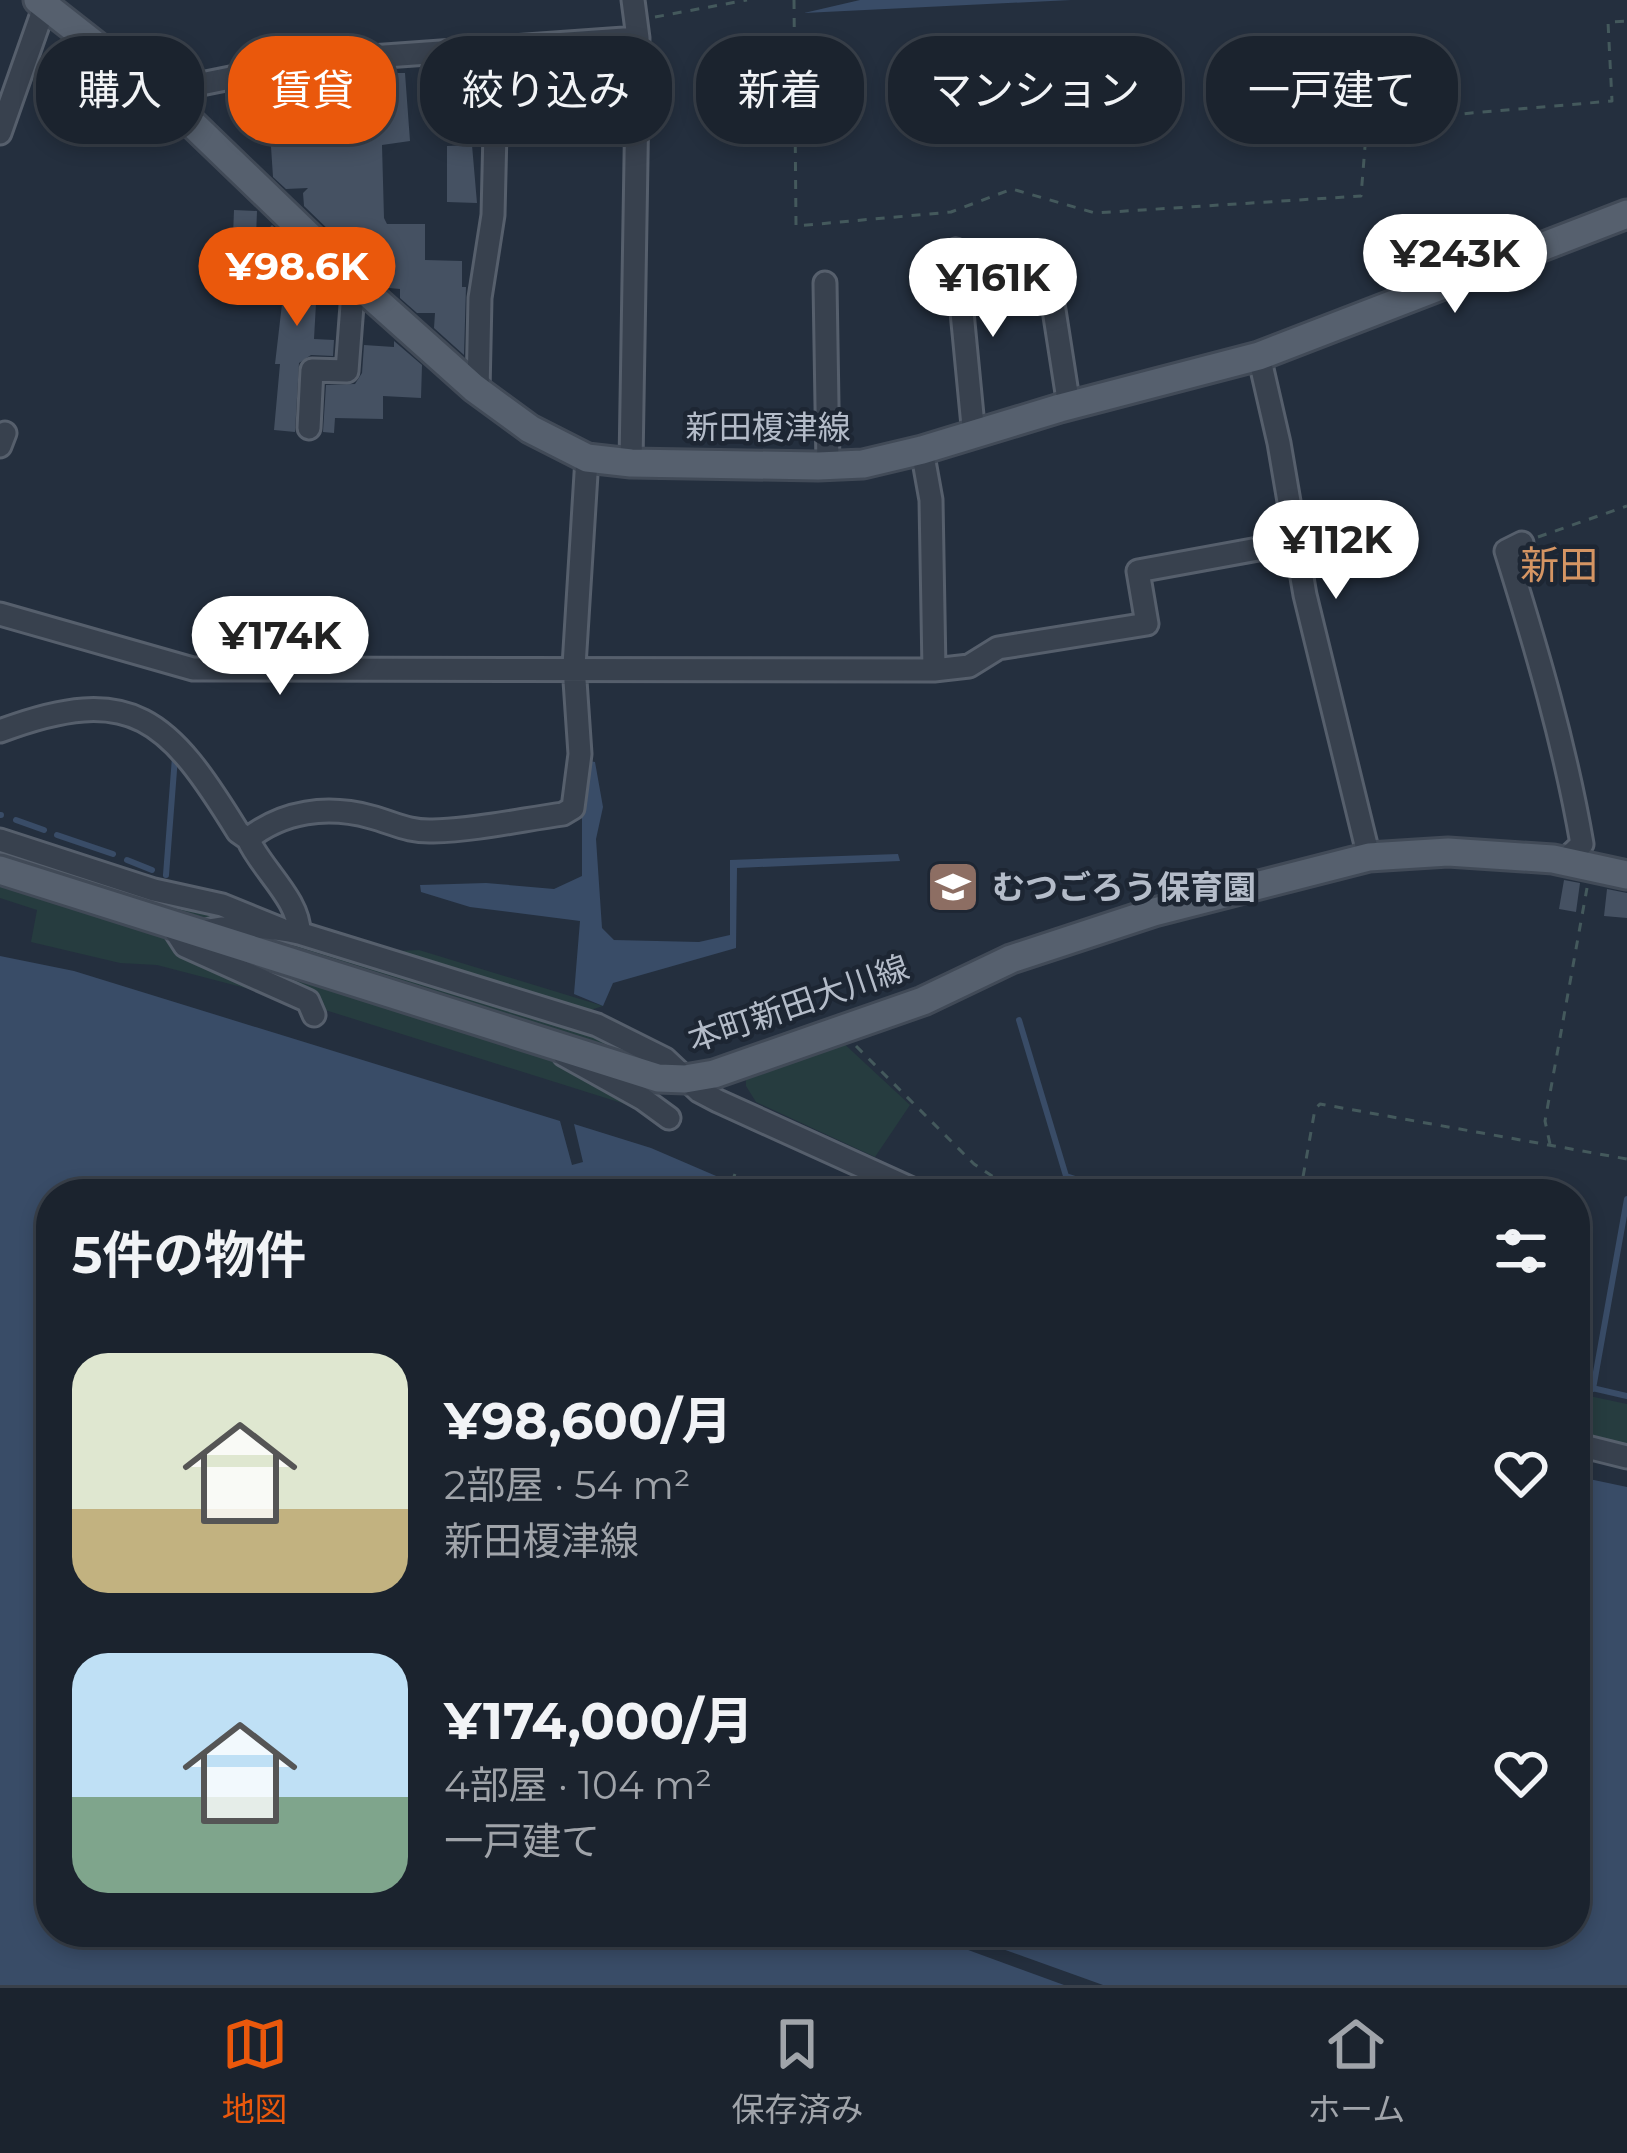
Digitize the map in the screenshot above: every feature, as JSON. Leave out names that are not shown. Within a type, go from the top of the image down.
[{"type":"main road","name":"新田榎津線","points":[[40,1],[84,36]]},
{"type":"main road","name":"新田榎津線","points":[[204,135],[478,391],[530,429],[586,458],[631,463],[828,466],[863,464],[922,450],[1259,356],[1627,214]]},
{"type":"main road","name":"本町新田大川線","points":[[0,870],[658,1078],[685,1079],[714,1074],[923,1000],[1011,958],[1154,912],[1369,857],[1448,852],[1627,875]]},
{"type":"street","points":[[0,134],[40,1]]},
{"type":"street","points":[[557,36],[636,20],[631,463]]},
{"type":"street","points":[[204,83],[315,61],[420,54]]},
{"type":"street","points":[[478,391],[480,298],[494,214],[495,144]]},
{"type":"street","points":[[956,250],[974,436]]},
{"type":"street","points":[[1047,266],[1070,406]]},
{"type":"street","points":[[309,428],[312,370],[346,371],[354,279]]},
{"type":"street","points":[[825,283],[828,466]]},
{"type":"street","points":[[1259,356],[1305,596],[1369,857]]},
{"type":"street","points":[[922,450],[931,500],[934,670]]},
{"type":"street","points":[[248,839],[269,822],[292,814],[338,812],[372,817],[401,830],[437,831],[563,814],[573,808],[580,754],[574,666],[586,458]]},
{"type":"street","points":[[0,614],[193,669],[934,670],[969,666],[998,648],[1147,624],[1138,571],[1296,542]]},
{"type":"street","points":[[1522,543],[1506,551],[1568,761],[1582,844],[1576,865]]},
{"type":"street","points":[[0,731],[86,707],[131,715],[168,737],[197,765],[297,915],[290,931]]},
{"type":"street","points":[[0,840],[154,890],[222,905],[290,931],[597,1025],[665,1059],[718,1101],[890,1179]]},
{"type":"street","points":[[290,931],[186,930],[184,946],[308,1000],[314,1015]]},
{"type":"street","points":[[559,1043],[566,1059],[669,1118]]},
{"type":"street","points":[[1590,1448],[1627,1457]]},
{"type":"path","points":[[636,20],[747,0]]},
{"type":"path","points":[[794,0],[796,226],[951,212],[1012,189],[1095,213],[1361,196],[1367,122],[1612,101],[1608,22],[1627,21]]},
{"type":"path","points":[[1522,543],[1627,506]]},
{"type":"path","points":[[1551,1146],[1545,1121],[1576,865]]},
{"type":"path","points":[[844,1028],[852,1042],[974,1164],[996,1179]]},
{"type":"path","points":[[1303,1179],[1315,1109],[1320,1104],[1627,1159]]},
{"type":"path","points":[[733,1179],[735,1174]]},
{"type":"green space","points":[[0,849],[176,907],[220,911],[257,925],[184,920],[0,858]]},
{"type":"green space","points":[[0,880],[154,929],[179,953],[299,1002],[157,965],[120,963],[31,942],[37,910],[0,898]]},
{"type":"green space","points":[[228,934],[279,936],[598,1036],[661,1067]]},
{"type":"green space","points":[[205,949],[537,1050],[644,1110],[322,1009]]},
{"type":"green space","points":[[419,950],[603,1006],[581,1013],[379,952]]},
{"type":"green space","points":[[839,1039],[910,1105],[875,1157],[756,1102],[746,1086],[746,1075]]},
{"type":"green space","points":[[1590,1396],[1627,1404],[1627,1447],[1590,1438]]},
{"type":"water","points":[[860,0],[1071,0],[804,13]]},
{"type":"water","points":[[589,761],[595,762],[603,807],[596,839],[602,928],[614,940],[699,942],[730,935],[730,860],[898,854],[900,861],[737,868],[736,948],[613,983],[603,1006],[574,994],[580,921],[470,907],[421,892],[420,885],[486,883],[554,889],[582,876],[582,789]]},
{"type":"water","points":[[0,956],[74,971],[560,1121],[572,1165],[583,1162],[574,1124],[651,1148],[723,1179],[36,1179],[36,1947],[1590,1947],[1590,1479],[1627,1487],[1627,1985],[0,1985]]},
{"type":"pier","points":[[960,1947],[997,1947],[1103,1985],[1064,1985]]},
{"type":"building","points":[[396,73],[405,73],[410,141],[396,143]]},
{"type":"building","points":[[271,144],[389,144],[382,145],[387,224],[425,224],[425,260],[462,261],[464,355],[434,328],[435,313],[417,313],[400,298],[400,289],[389,288],[378,278],[380,245],[351,246],[351,237],[336,237],[304,206],[303,193],[308,188],[286,189],[273,177]]},
{"type":"building","points":[[472,145],[477,203],[447,202],[447,146]]},
{"type":"building","points":[[234,210],[257,211],[256,237],[233,236]]},
{"type":"building","points":[[272,225],[300,252],[300,280],[329,281],[338,289],[337,304],[316,303],[314,339],[334,340],[333,356],[311,355],[299,363],[295,432],[274,430],[282,304],[280,238],[261,237]]},
{"type":"building","points":[[394,341],[422,365],[421,398],[383,396],[383,419],[335,418],[334,433],[323,432],[326,385],[355,384],[362,373],[364,345],[394,347]]},
{"type":"building","points":[[1564,880],[1580,883],[1576,912],[1559,909]]},
{"type":"building","points":[[1607,889],[1627,893],[1627,918],[1604,916]]},
{"type":"waterway","points":[[166,875],[175,757]]},
{"type":"waterway","points":[[16,820],[44,830]]},
{"type":"waterway","points":[[57,835],[113,854]]},
{"type":"waterway","points":[[127,860],[152,870]]},
{"type":"waterway","points":[[1019,1020],[1066,1176],[1075,1179]]},
{"type":"waterway","points":[[1593,1389],[1627,1199]]},
{"type":"waterway","points":[[1590,1387],[1627,1396]]},
{"type":"place","name":"むつごろう保育園","points":[[953,887]]},
{"type":"district","name":"新田","points":[[1559,565]]}]
